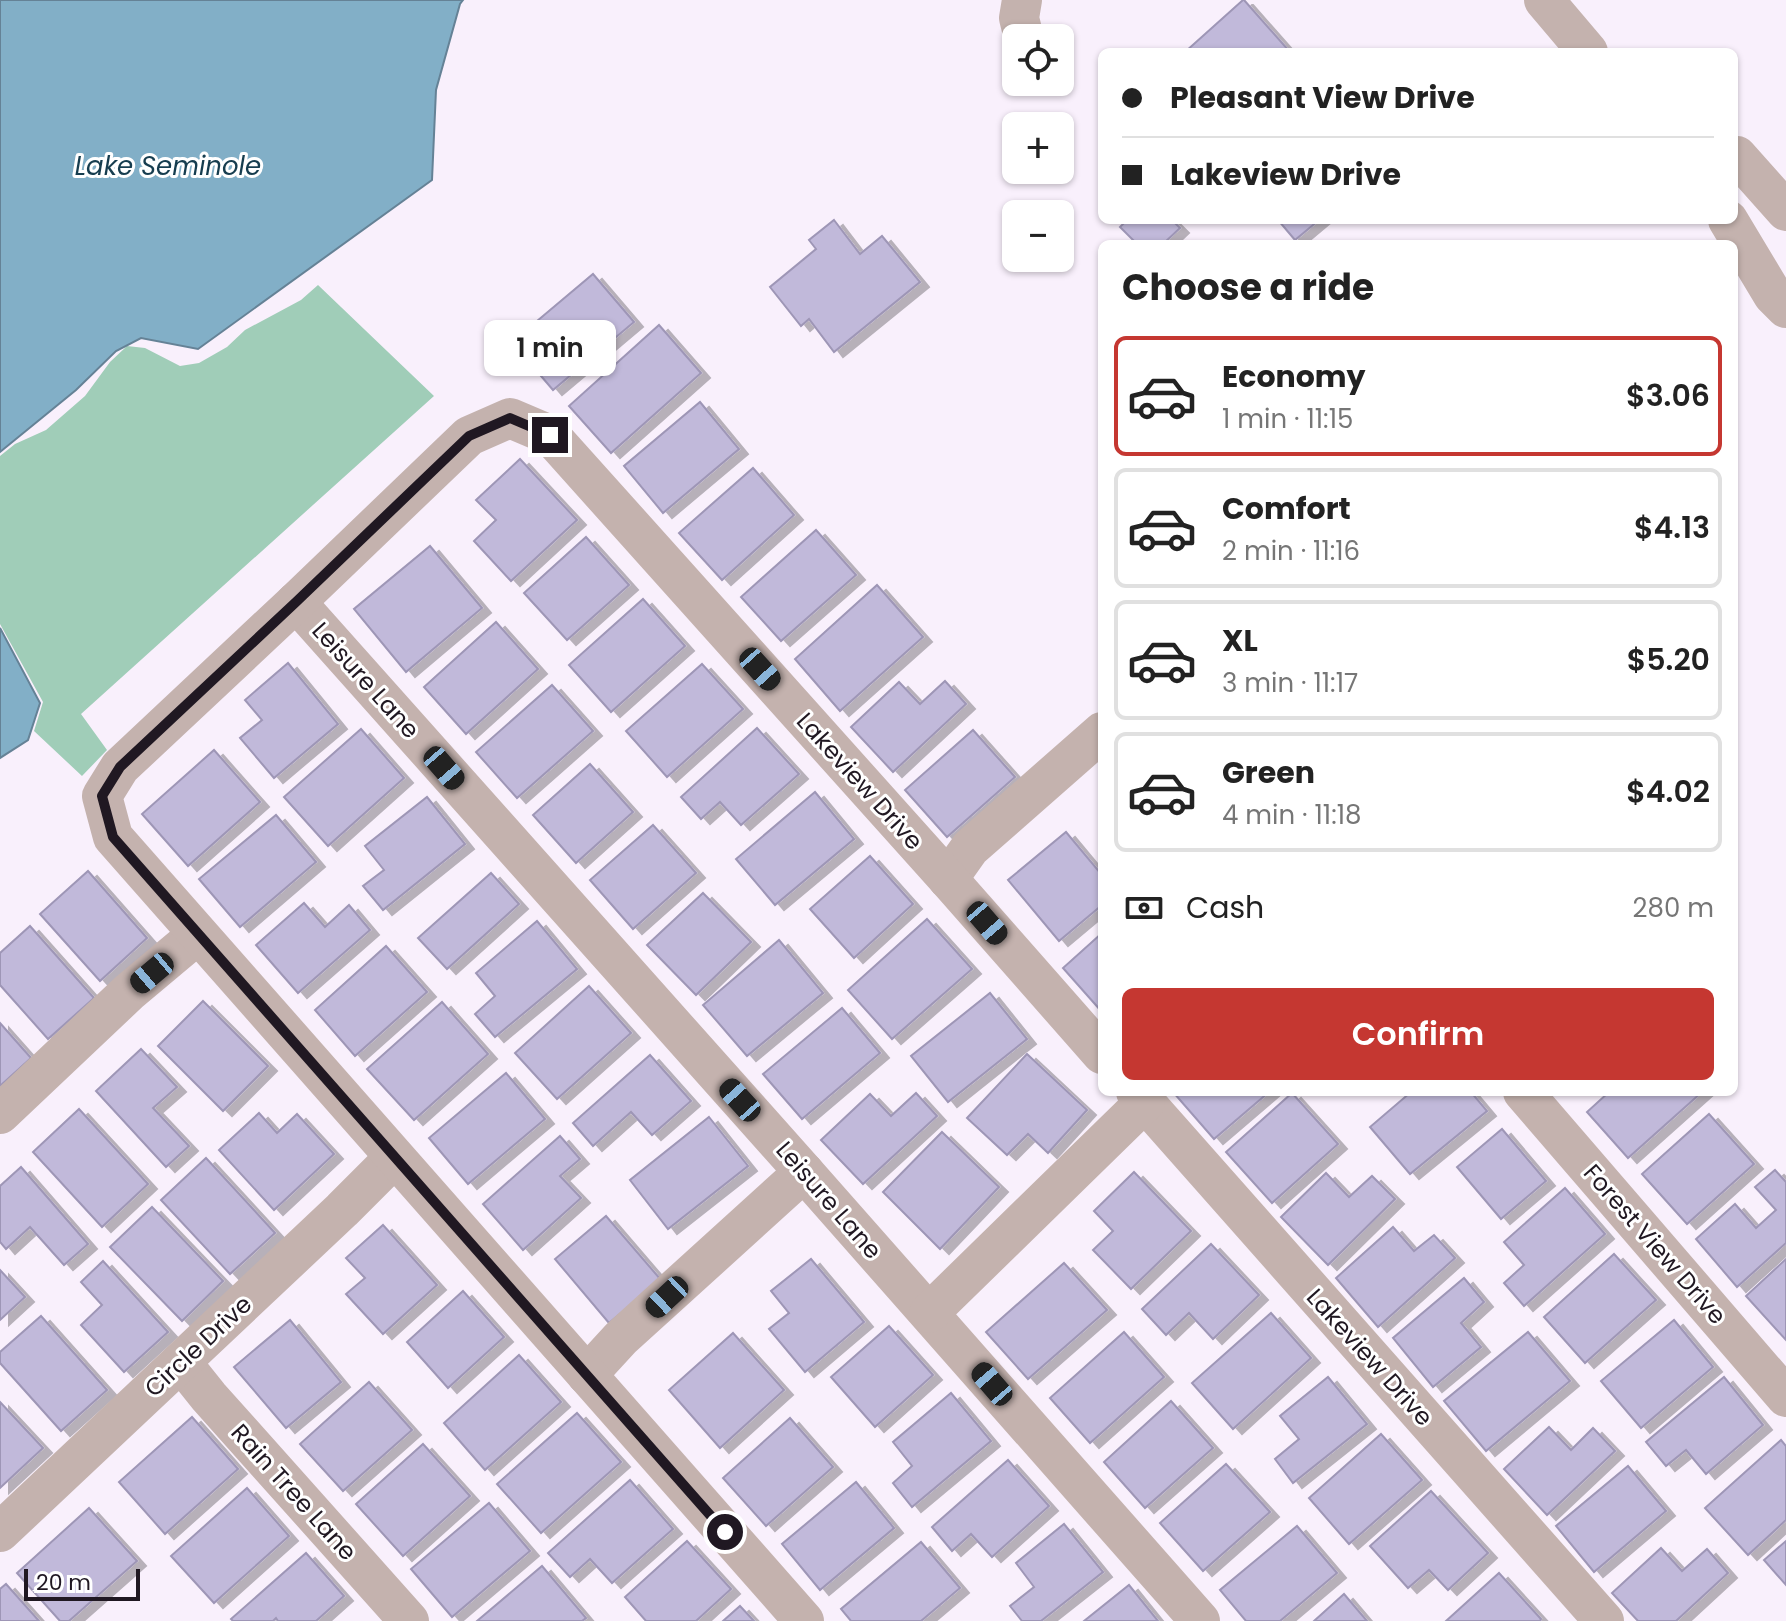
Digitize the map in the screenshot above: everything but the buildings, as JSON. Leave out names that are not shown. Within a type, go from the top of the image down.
[{"type":"street","points":[[1020,24],[1022,0]]},
{"type":"street","points":[[1544,0],[1585,48]]},
{"type":"street","points":[[1738,157],[1786,211]]},
{"type":"street","points":[[1730,224],[1773,295],[1786,308]]},
{"type":"street","name":"Lakeview Drive","points":[[296,602],[469,436],[510,418],[550,435],[1098,1049]]},
{"type":"street","points":[[296,602],[120,767],[102,796],[113,837],[804,1621]]},
{"type":"street","name":"Leisure Lane","points":[[296,602],[1200,1621]]},
{"type":"street","points":[[948,879],[970,848],[1098,736]]},
{"type":"street","points":[[0,1114],[129,992],[197,935]]},
{"type":"street","name":"Forest View Drive","points":[[1526,1096],[1786,1397]]},
{"type":"street","points":[[929,1313],[1140,1097]]},
{"type":"street","name":"Lakeview Drive","points":[[1140,1097],[1604,1621]]},
{"type":"street","name":"Circle Drive","points":[[0,1532],[394,1158]]},
{"type":"street","points":[[587,1375],[621,1338],[804,1172]]},
{"type":"street","name":"Rain Tree Lane","points":[[181,1362],[409,1621]]},
{"type":"green space","points":[[318,285],[434,396],[81,714],[107,750],[82,776],[34,731],[43,702],[0,624],[0,456],[15,444],[46,430],[85,396],[110,362],[127,346],[145,348],[180,366],[199,363],[227,347],[245,330],[301,300]]},
{"type":"water","name":"Lake Seminole","points":[[0,0],[463,0],[436,90],[432,180],[198,349],[141,338],[116,351],[76,390],[0,452]]},
{"type":"water","points":[[0,628],[40,703],[28,740],[0,758]]},
{"type":"route","points":[[550,435],[510,418],[469,436],[120,767],[102,796],[113,837],[725,1532]]}]
